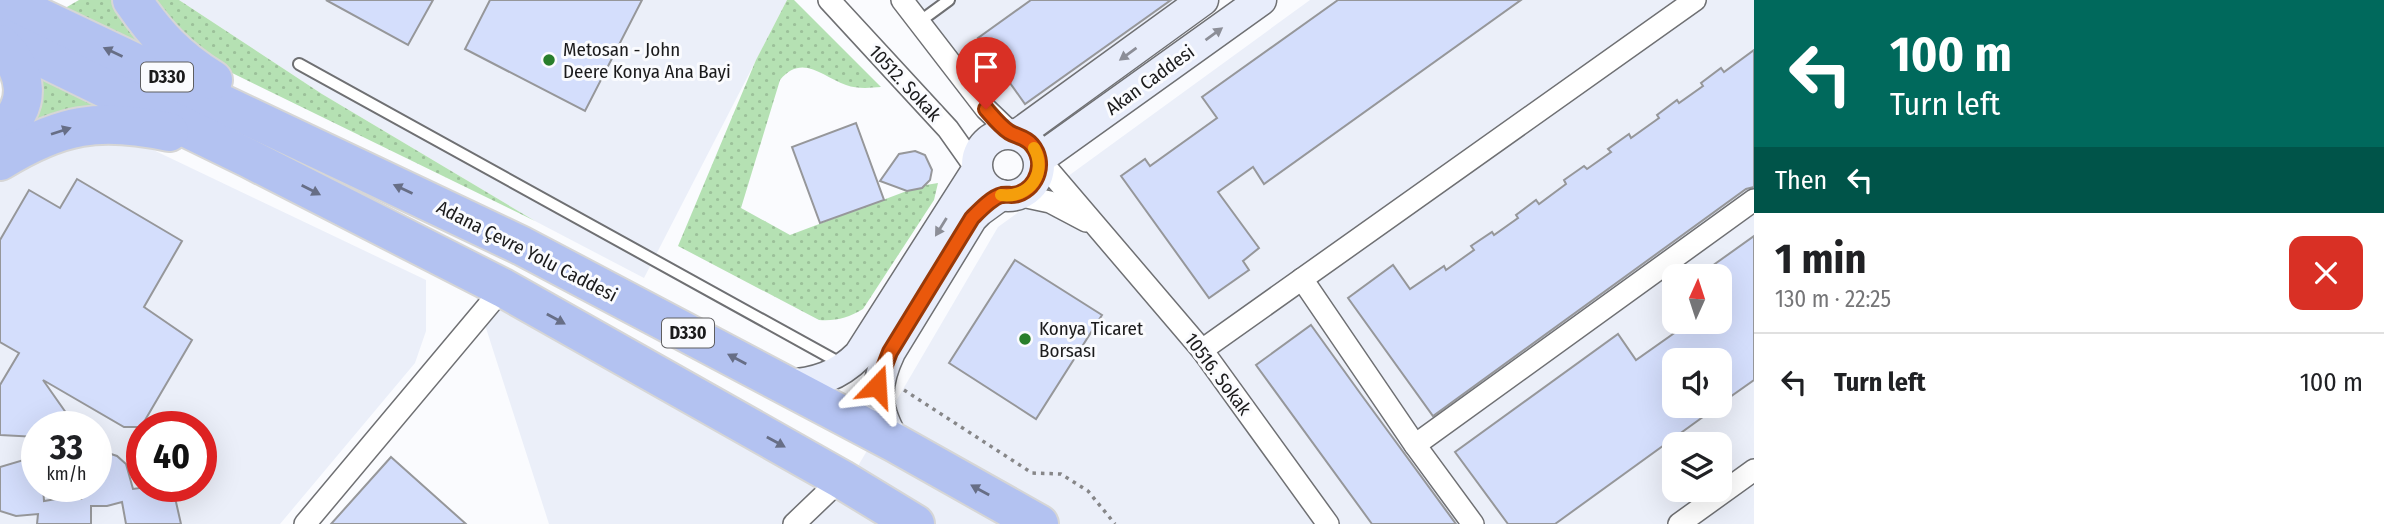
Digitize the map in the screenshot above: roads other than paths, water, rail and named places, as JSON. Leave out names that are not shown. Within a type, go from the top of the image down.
[{"type":"highway","name":"Adana Çevre Yolu Caddesi","points":[[3,0],[522,246],[895,443],[1039,524]]},
{"type":"highway","points":[[132,0],[153,30],[176,55],[330,155]]},
{"type":"highway","name":"D330","points":[[0,37],[250,159],[503,288],[841,479],[915,524]]},
{"type":"highway","points":[[0,44],[14,58],[23,85],[22,105],[9,125],[0,132]]},
{"type":"highway","points":[[0,161],[44,137],[78,126],[111,124],[138,125],[177,134],[250,159]]},
{"type":"street","name":"10512. Sokak","points":[[828,0],[948,129],[977,170]]},
{"type":"street","points":[[895,443],[884,424],[877,386],[890,352],[972,218],[979,211],[1009,195],[1027,190],[1036,179],[1039,159],[1030,142],[1014,134],[986,109],[902,0]]},
{"type":"street","name":"Akan Caddesi","points":[[1014,134],[1203,0]]},
{"type":"street","name":"Akan Caddesi","points":[[1039,159],[1261,0]]},
{"type":"street","points":[[1202,350],[1695,0]]},
{"type":"street","points":[[786,385],[817,381],[847,367],[868,342],[977,170],[979,154],[984,145],[997,136],[1014,134]]},
{"type":"street","name":"10516. Sokak","points":[[1039,159],[1202,350],[1328,524]]},
{"type":"street","points":[[977,170],[984,184],[1009,195],[1050,202],[1100,229]]},
{"type":"street","points":[[1415,445],[1754,200]]},
{"type":"street","points":[[1302,279],[1415,445],[1473,524]]},
{"type":"street","points":[[304,524],[503,288]]},
{"type":"street","points":[[1679,524],[1754,470]]},
{"type":"street","points":[[794,524],[841,479]]},
{"type":"lane","points":[[919,22],[949,0]]},
{"type":"lane","points":[[299,64],[847,367]]},
{"type":"place","name":"Metosan - John Deere Konya Ana Bayi","points":[[549,60]]},
{"type":"place","name":"Konya Ticaret Borsası","points":[[1025,339]]}]
